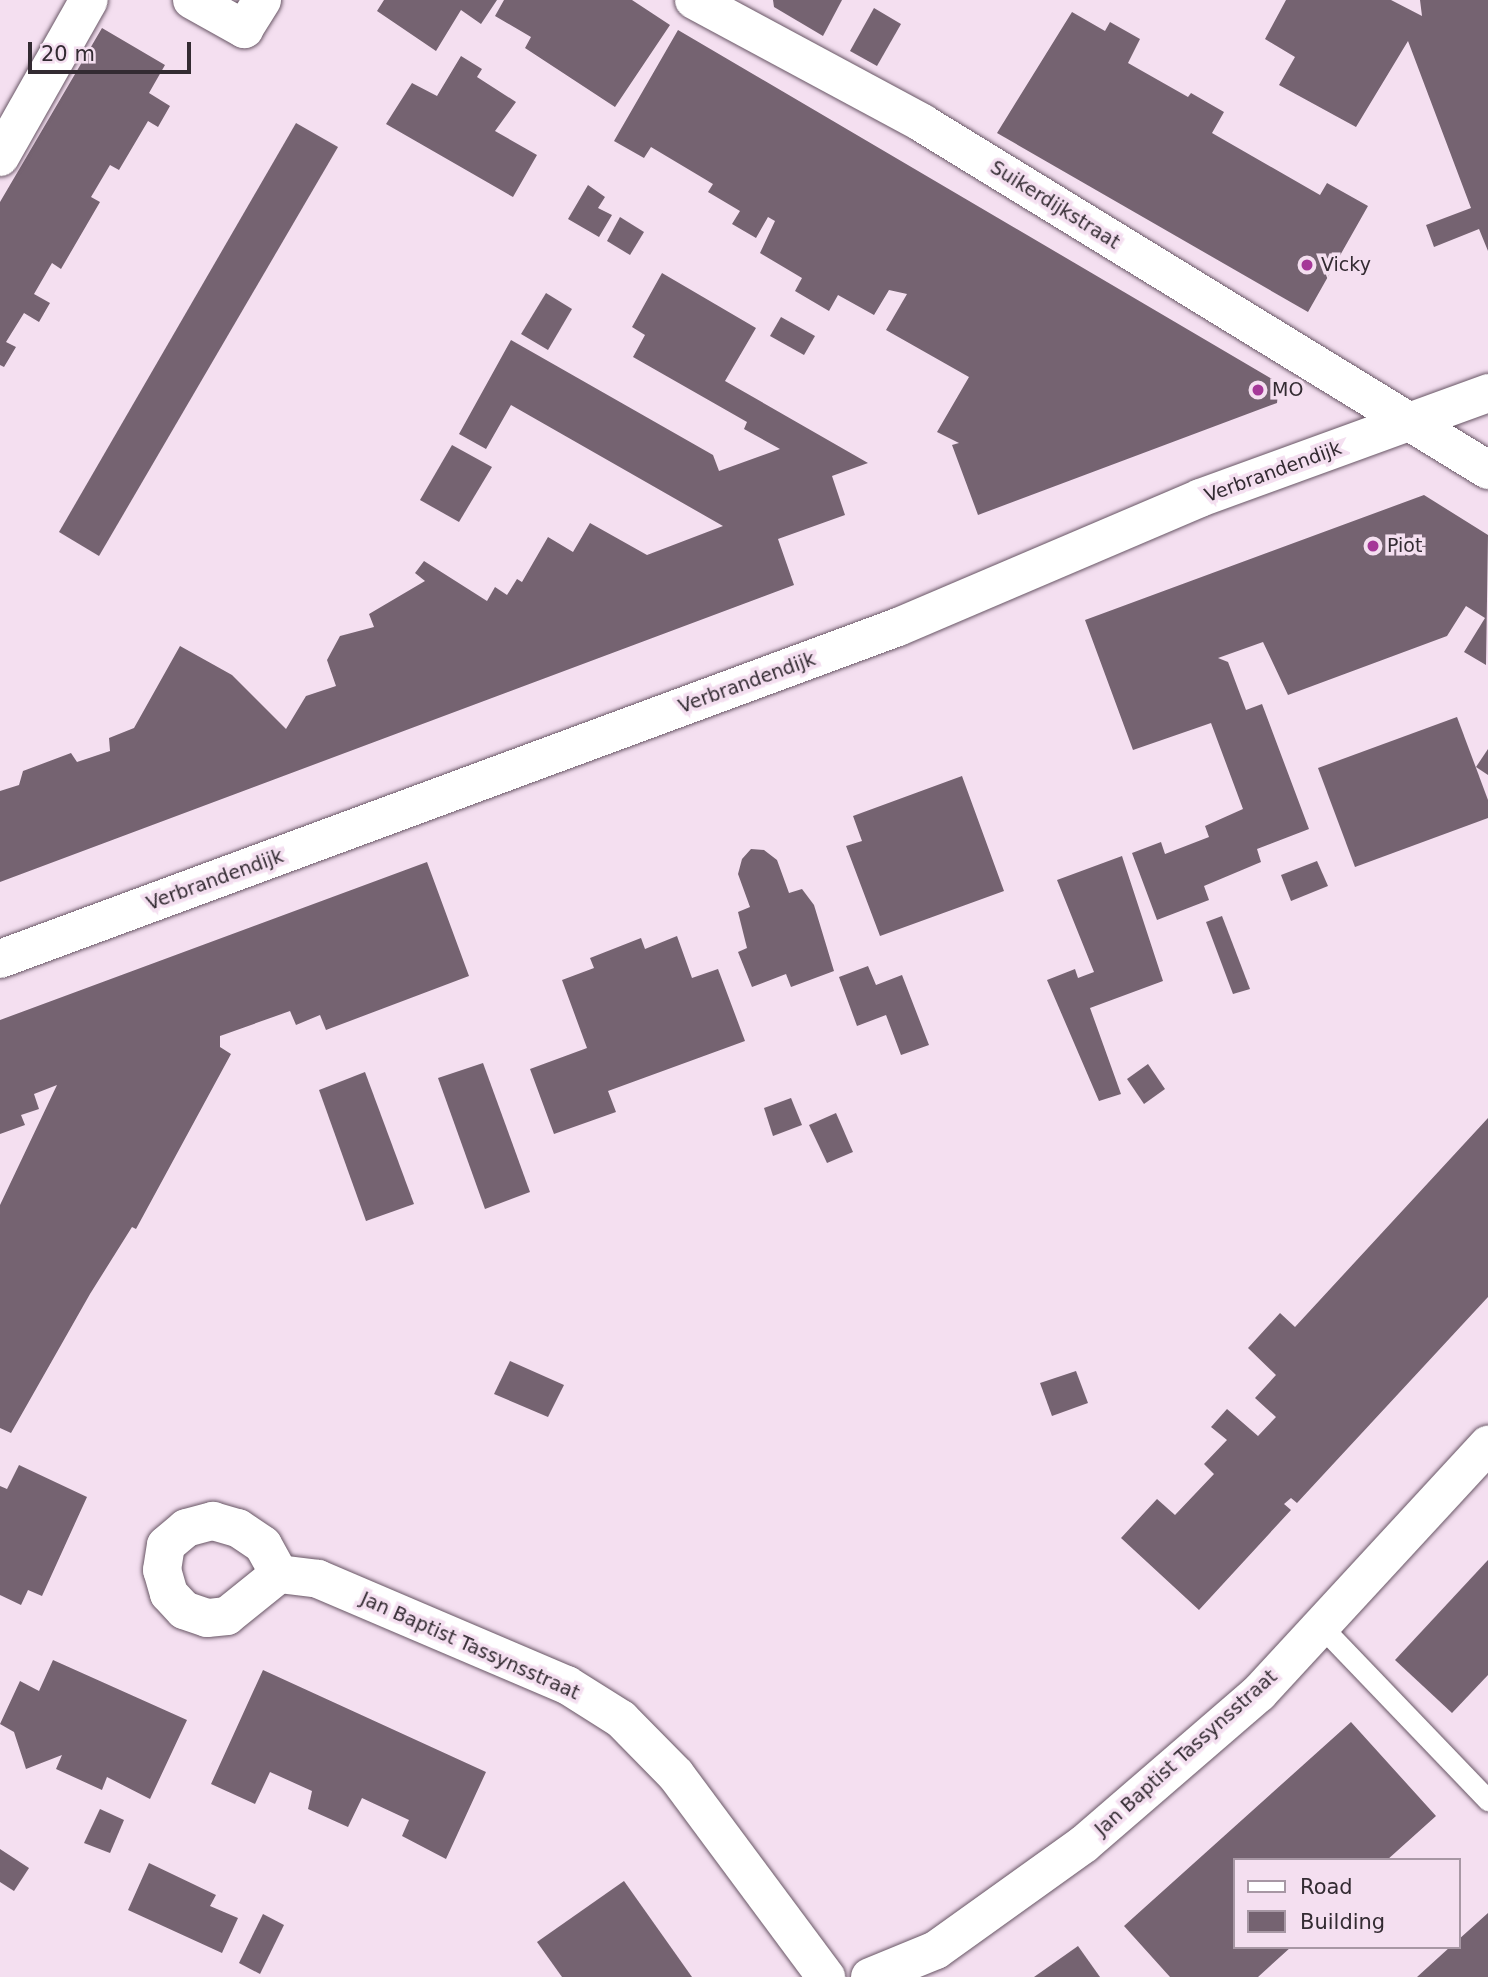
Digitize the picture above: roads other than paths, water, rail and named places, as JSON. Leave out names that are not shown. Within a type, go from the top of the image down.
[{"type":"street","points":[[0,157],[89,0]]},
{"type":"street","points":[[192,0],[244,29],[262,0]]},
{"type":"street","name":"Suikerdijkstraat","points":[[694,0],[922,123],[1488,470]]},
{"type":"street","name":"Verbrandendijk","points":[[0,959],[898,627],[1187,503],[1488,393]]},
{"type":"street","name":"Jan Baptist Tassynsstraat","points":[[870,1977],[936,1950],[1084,1844],[1259,1693],[1488,1445]]},
{"type":"street","name":"Jan Baptist Tassynsstraat","points":[[279,1574],[318,1579],[566,1685],[621,1718],[676,1775],[827,1977]]},
{"type":"lane","points":[[1320,1625],[1488,1800]]},
{"type":"place","name":"Vicky","points":[[1307,265]]},
{"type":"place","name":"MO","points":[[1258,390]]},
{"type":"place","name":"Piot","points":[[1373,546]]}]
